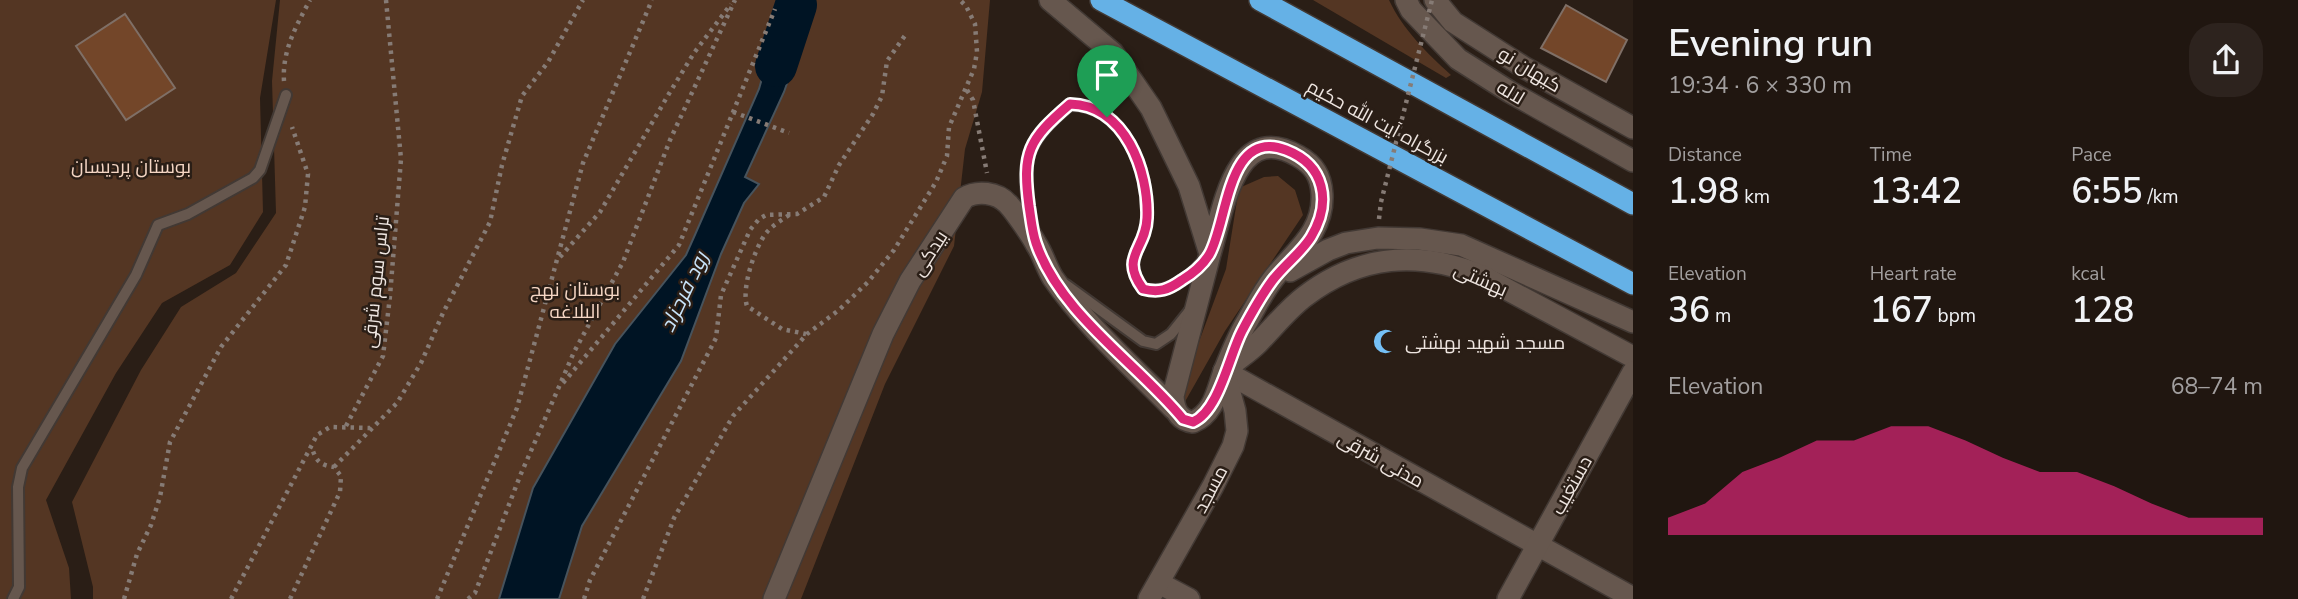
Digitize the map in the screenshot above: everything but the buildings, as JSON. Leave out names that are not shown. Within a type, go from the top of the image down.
[{"type":"highway","name":"بزرگراه آیت الله حکیم","points":[[1101,0],[1633,284]]},
{"type":"highway","points":[[1260,0],[1633,204]]},
{"type":"street","points":[[1050,0],[1113,53],[1151,108],[1189,186],[1210,254]]},
{"type":"street","name":"لاله","points":[[1406,0],[1411,10],[1458,59],[1510,92],[1633,161]]},
{"type":"street","name":"کیهان نو","points":[[1433,0],[1453,22],[1525,68],[1633,128]]},
{"type":"street","points":[[992,195],[1009,204],[1036,243],[1051,275],[1078,311],[1183,419],[1193,422],[1210,408],[1241,332],[1273,280],[1310,238],[1322,209],[1320,177],[1311,165],[1286,150],[1271,146],[1250,153],[1241,164],[1234,177],[1210,254],[1173,396],[1174,409]]},
{"type":"street","name":"بیدکی","points":[[774,599],[883,334],[910,281],[964,198],[977,193],[992,195]]},
{"type":"street","points":[[1273,280],[1346,243],[1378,237],[1420,239],[1461,245],[1633,322]]},
{"type":"street","name":"بهشتی","points":[[1224,371],[1314,291],[1348,272],[1399,259],[1424,259],[1457,266],[1482,276],[1633,357]]},
{"type":"street","name":"مدنی شرقی","points":[[1224,371],[1633,598]]},
{"type":"street","name":"مسجد","points":[[1154,591],[1233,446],[1237,431],[1235,411],[1224,371]]},
{"type":"street","name":"دستغیب","points":[[1508,599],[1633,372]]},
{"type":"street","points":[[1154,591],[1189,599]]},
{"type":"lane","points":[[13,599],[19,587],[18,487],[22,468],[136,275],[158,225],[188,214],[253,178],[260,170],[286,95]]},
{"type":"lane","points":[[1036,243],[1027,188],[1028,153],[1039,136],[1070,104],[1086,105],[1107,117],[1136,151],[1146,195],[1147,221],[1132,263],[1134,276],[1143,289],[1158,292],[1178,283],[1195,272],[1210,254]]},
{"type":"lane","points":[[1051,275],[1143,341],[1156,344],[1171,334],[1197,302]]},
{"type":"path","points":[[124,599],[137,554],[151,525],[160,497],[170,442],[221,347],[286,265],[305,207],[308,174],[295,137],[286,95],[285,56],[294,29],[310,0]]},
{"type":"path","name":"تراس سوم شرقی","points":[[346,426],[383,356],[390,296],[401,159],[386,0]]},
{"type":"path","points":[[334,467],[397,403],[421,363],[489,222],[522,96],[548,62],[583,0]]},
{"type":"path","points":[[437,599],[517,408],[583,163],[652,0]]},
{"type":"path","points":[[558,260],[600,212],[676,83],[734,0]]},
{"type":"path","points":[[468,599],[475,593],[520,476],[574,352],[623,262],[670,140],[734,0]]},
{"type":"path","points":[[643,599],[674,518],[733,416],[807,334],[839,310],[868,282],[894,250],[936,182],[947,156],[949,127],[967,89],[977,52],[975,24],[960,0]]},
{"type":"path","points":[[1381,202],[1433,0]]},
{"type":"path","points":[[558,389],[680,245],[775,9]]},
{"type":"path","points":[[584,599],[590,580],[716,338],[721,295],[750,230],[758,219],[766,215],[797,214],[824,197],[839,165],[873,114],[882,96],[887,61],[906,34]]},
{"type":"path","points":[[967,89],[972,100],[992,195]]},
{"type":"path","points":[[734,113],[789,132]]},
{"type":"path","points":[[789,215],[767,232],[758,247],[745,299],[747,306],[782,329],[807,334]]},
{"type":"path","points":[[231,599],[317,435],[330,427],[371,428]]},
{"type":"path","points":[[290,599],[340,492],[341,476],[334,467],[322,466],[311,447]]},
{"type":"green space","name":"بوستان پردیسان","points":[[0,0],[276,0],[260,98],[263,212],[230,265],[162,303],[116,373],[46,500],[69,568],[71,599],[0,599]]},
{"type":"green space","name":"بوستان نهج البلاغه","points":[[280,0],[990,0],[982,92],[965,149],[954,246],[885,384],[801,599],[93,599],[93,587],[72,502],[141,370],[181,307],[236,273],[276,213],[272,81]]},
{"type":"green space","points":[[1313,0],[1389,0],[1408,31],[1451,75],[1446,78]]},
{"type":"green space","points":[[1278,176],[1295,190],[1303,215],[1225,331],[1182,407],[1181,390],[1226,269],[1239,188],[1264,177]]},
{"type":"water","points":[[782,8],[811,15],[784,92],[745,177],[759,184],[744,203],[721,254],[681,361],[582,526],[559,599],[499,599],[533,488],[615,344],[686,255],[759,89]]},
{"type":"waterway","name":"رود فرحزاد","points":[[776,66],[796,5]]},
{"type":"place","name":"مسجد شهید بهشتی","points":[[1385,342]]},
{"type":"route","points":[[1070,104],[1086,105],[1107,117],[1136,151],[1146,195],[1147,221],[1132,263],[1134,276],[1143,289],[1158,292],[1178,283],[1195,272],[1210,254],[1234,177],[1250,153],[1271,146],[1286,150],[1311,165],[1320,177],[1322,209],[1317,225],[1310,238],[1273,280],[1241,332],[1210,408],[1193,422],[1183,419],[1078,311],[1051,275],[1036,243],[1027,188],[1028,153],[1039,136],[1070,104]]}]
